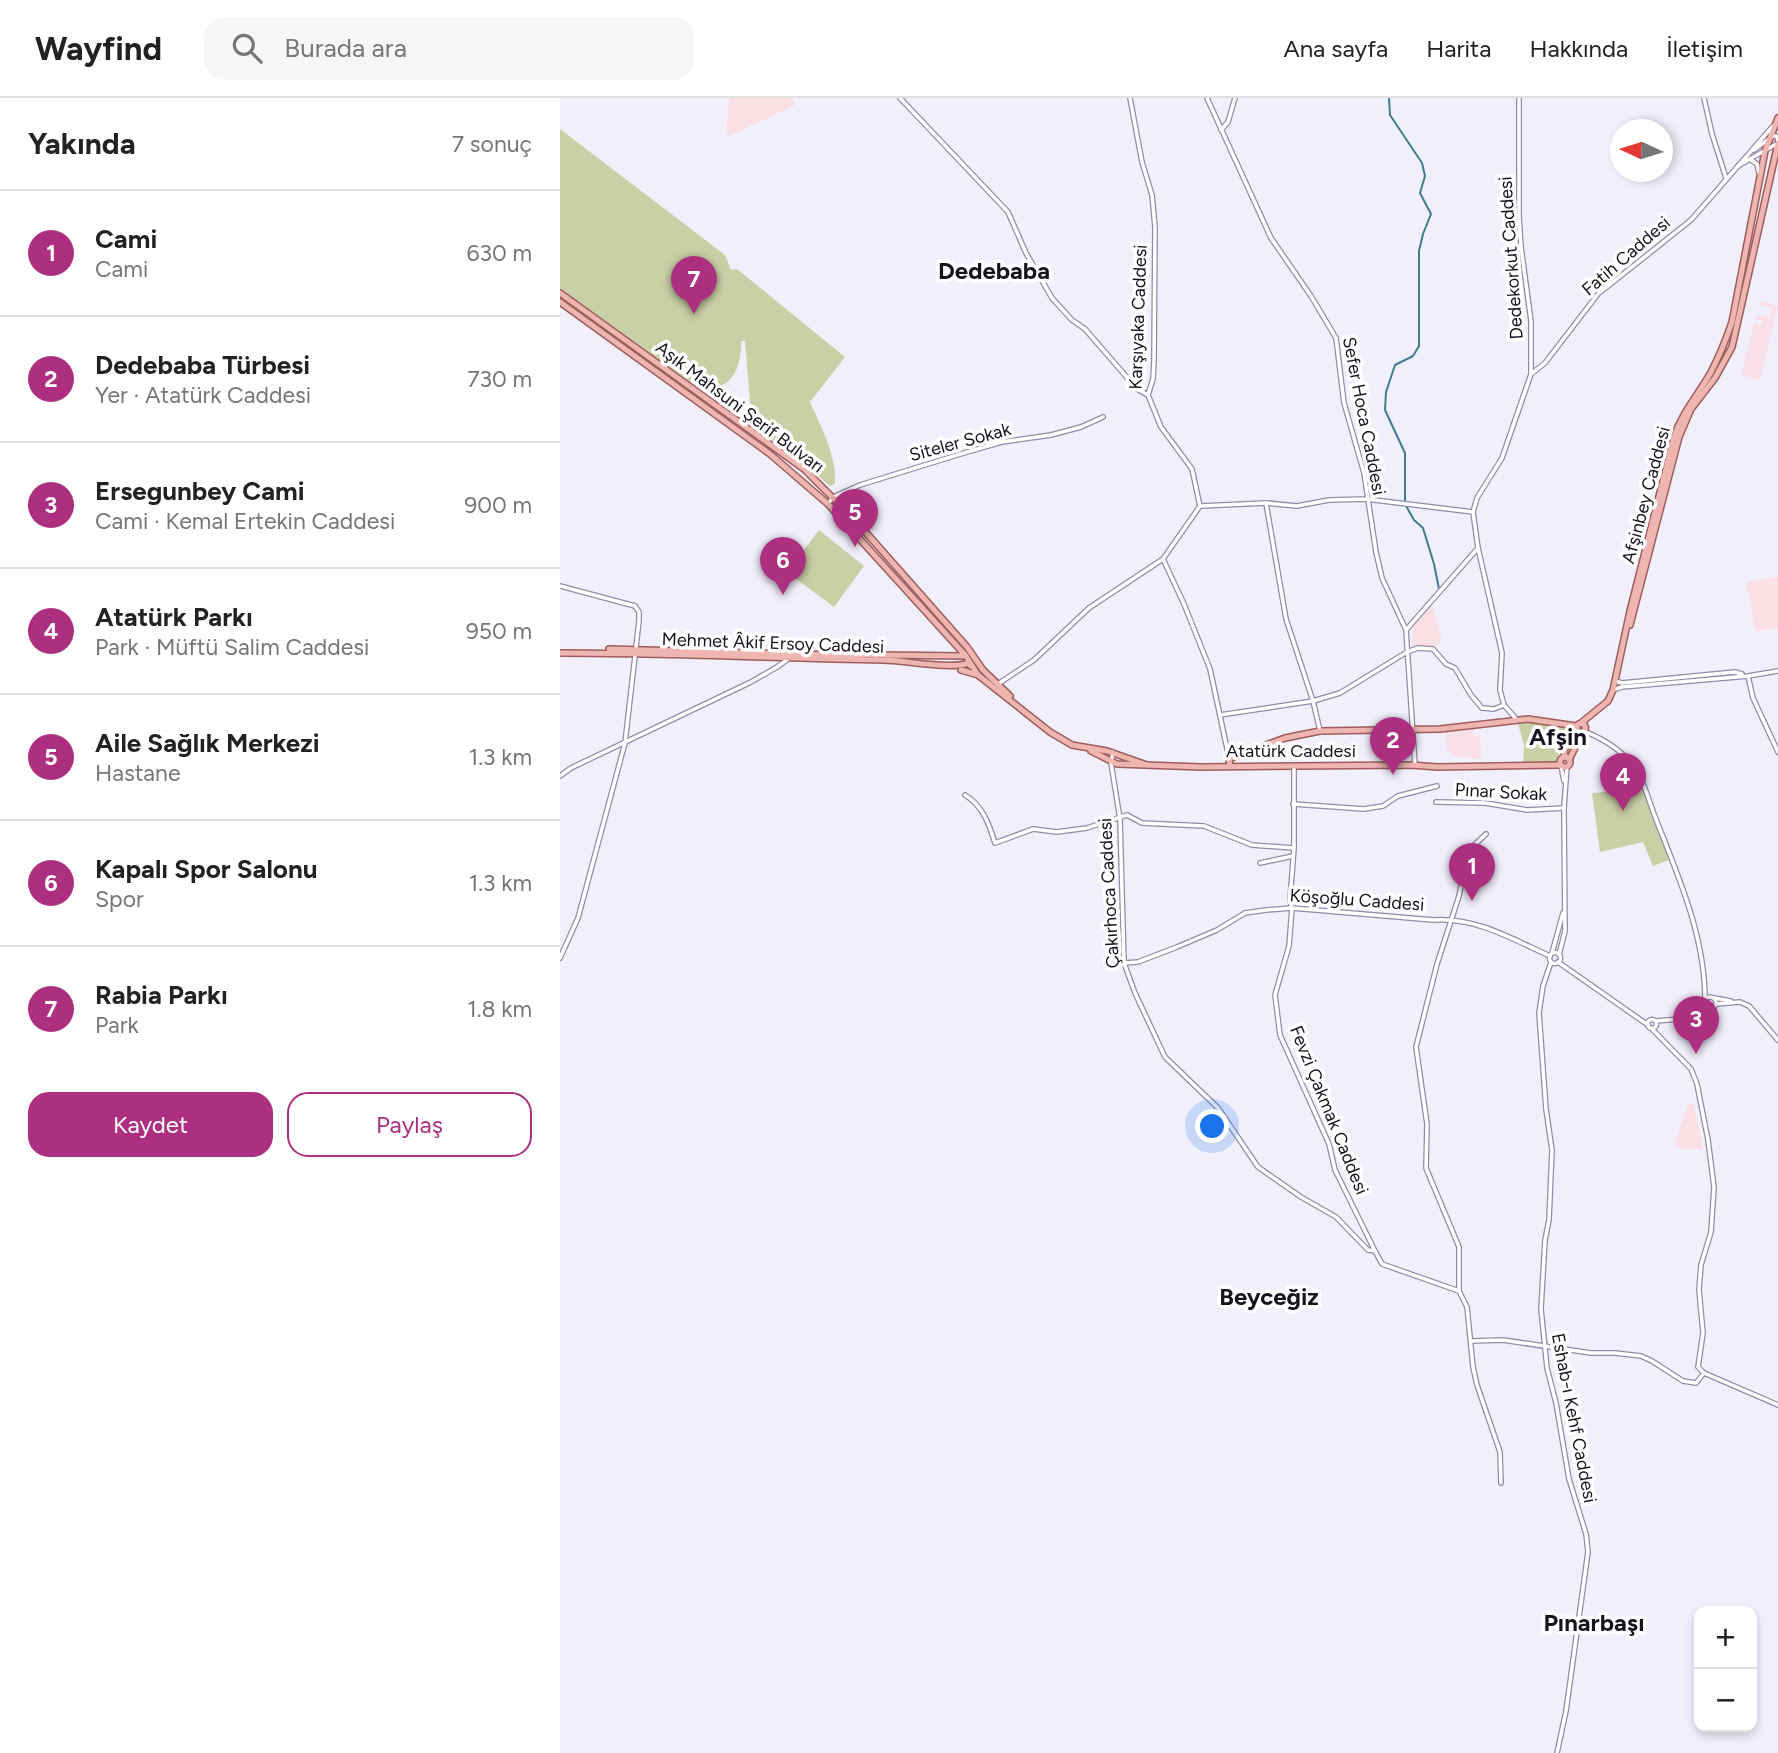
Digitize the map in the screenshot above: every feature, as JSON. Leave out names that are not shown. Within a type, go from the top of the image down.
[{"type":"main road","name":"Afşinbey Caddesi","points":[[1614,690],[1674,437],[1689,404],[1709,376],[1725,344],[1732,322],[1759,176],[1768,138],[1778,118]]},
{"type":"main road","name":"Afşinbey Caddesi","points":[[1623,644],[1636,608],[1679,437],[1691,410],[1715,378],[1732,347],[1778,143]]},
{"type":"main road","name":"Aşık Mahsuni Şerif Bulvarı","points":[[560,293],[804,470],[833,497],[998,684],[1030,715]]},
{"type":"main road","name":"Aşık Mahsuni Şerif Bulvarı","points":[[560,302],[770,454],[828,503],[966,656]]},
{"type":"main road","name":"Mehmet Âkif Ersoy Caddesi","points":[[636,651],[884,660],[960,666],[968,663],[973,666]]},
{"type":"main road","name":"Mehmet Âkif Ersoy Caddesi","points":[[560,652],[975,657]]},
{"type":"main road","name":"Atatürk Caddesi","points":[[966,656],[978,675],[1049,732],[1072,746],[1113,752],[1147,765]]},
{"type":"main road","points":[[973,666],[977,665],[975,657]]},
{"type":"main road","points":[[961,670],[978,675]]},
{"type":"main road","points":[[1564,763],[1566,748],[1594,713],[1608,701],[1614,690]]},
{"type":"main road","points":[[1230,762],[1285,738],[1320,731],[1440,729],[1517,720],[1581,729]]},
{"type":"main road","name":"Atatürk Caddesi","points":[[1088,749],[1111,763],[1147,765],[1230,762],[1294,766],[1437,767],[1564,763]]},
{"type":"street","points":[[900,98],[1008,212],[1026,253],[1052,298],[1072,320],[1085,328],[1137,389],[1148,395]]},
{"type":"street","name":"Karşıyaka Caddesi","points":[[1130,98],[1142,162],[1152,195],[1155,230],[1154,360],[1153,379],[1148,395],[1161,427],[1192,470],[1200,506]]},
{"type":"street","name":"Sefer Hoca Caddesi","points":[[1208,98],[1271,239],[1311,296],[1336,338],[1344,403],[1364,473],[1366,499],[1382,578],[1406,630],[1415,765]]},
{"type":"street","points":[[1221,130],[1228,122],[1235,98]]},
{"type":"street","name":"Dedekorkut Caddesi","points":[[1519,98],[1520,237],[1531,321],[1531,374]]},
{"type":"street","points":[[1704,98],[1726,178]]},
{"type":"street","points":[[1740,162],[1773,126]]},
{"type":"street","points":[[1734,169],[1778,143],[1777,136],[1768,138],[1740,162]]},
{"type":"street","points":[[1750,159],[1756,164],[1759,176]]},
{"type":"street","name":"Fatih Caddesi","points":[[1473,512],[1476,498],[1505,451],[1531,374],[1545,363],[1598,294],[1691,220],[1740,162]]},
{"type":"street","name":"Siteler Sokak","points":[[828,503],[833,497],[860,485],[1002,442],[1051,435],[1081,427],[1103,417]]},
{"type":"street","points":[[998,684],[1034,660],[1089,608],[1163,559],[1200,506],[1266,503],[1288,503],[1297,506],[1329,499],[1366,499],[1473,512],[1478,548],[1502,653],[1499,682],[1504,705],[1517,720]]},
{"type":"street","points":[[1266,503],[1286,619],[1320,731]]},
{"type":"street","points":[[1406,630],[1478,548]]},
{"type":"street","points":[[1163,559],[1210,669],[1230,762]]},
{"type":"street","points":[[560,586],[635,606],[639,612],[625,743],[578,918],[560,958]]},
{"type":"street","points":[[1220,715],[1340,694],[1406,652],[1418,648],[1433,649],[1446,664],[1455,668],[1482,708],[1494,709],[1504,705]]},
{"type":"street","points":[[560,776],[571,768],[751,681],[778,667],[788,658]]},
{"type":"street","points":[[1614,690],[1778,671]]},
{"type":"street","points":[[1615,681],[1622,683],[1735,672],[1748,676]]},
{"type":"street","points":[[1748,676],[1753,698],[1778,752]]},
{"type":"street","points":[[1581,729],[1600,738],[1634,765],[1682,885],[1696,929],[1705,984],[1705,1004]]},
{"type":"street","name":"Çakırhoca Caddesi","points":[[1113,752],[1111,763],[1120,819],[1124,963],[1164,1057],[1218,1108],[1258,1167],[1335,1217],[1368,1250],[1375,1251],[1382,1264],[1459,1291]]},
{"type":"street","points":[[1558,962],[1563,947],[1565,908],[1564,763]]},
{"type":"street","name":"Fevzi Çakmak Caddesi","points":[[1294,766],[1294,848],[1289,946],[1275,995],[1280,1035],[1329,1144],[1335,1170],[1375,1251]]},
{"type":"street","points":[[1293,804],[1357,809],[1383,806],[1398,796],[1437,786]]},
{"type":"street","points":[[965,795],[983,813],[995,844],[1033,830],[1060,832],[1087,828],[1127,815],[1142,823],[1204,826],[1246,843],[1294,848]]},
{"type":"street","name":"Pınar Sokak","points":[[1436,802],[1485,803],[1527,810],[1564,808]]},
{"type":"street","points":[[1486,834],[1468,851],[1416,1047],[1427,1124],[1426,1168],[1459,1247],[1459,1291],[1467,1307],[1477,1385],[1500,1452],[1501,1483]]},
{"type":"street","points":[[1260,863],[1293,856]]},
{"type":"street","name":"Köşoğlu Caddesi","points":[[1124,963],[1138,962],[1177,947],[1217,930],[1245,913],[1292,908],[1433,920],[1452,919],[1483,926],[1551,955],[1559,955]]},
{"type":"street","points":[[1565,908],[1551,962],[1558,962],[1635,1016],[1653,1025],[1662,1039],[1691,1069],[1697,1084],[1714,1187],[1711,1232],[1701,1265],[1699,1290],[1703,1333],[1698,1367],[1704,1373],[1778,1405]]},
{"type":"street","points":[[1555,944],[1563,947]]},
{"type":"street","name":"Eshab-ı Kehf Caddesi","points":[[1551,962],[1543,986],[1539,1013],[1552,1158],[1549,1220],[1540,1290],[1544,1344],[1569,1479],[1586,1534],[1588,1552],[1566,1711],[1557,1753]]},
{"type":"street","points":[[1705,984],[1714,1000],[1713,1008],[1705,1004]]},
{"type":"street","points":[[1653,1025],[1680,1019],[1714,1000],[1740,1002],[1749,1006],[1778,1040]]},
{"type":"street","points":[[1472,1341],[1503,1340],[1591,1353],[1641,1356],[1683,1381],[1696,1382],[1704,1373]]},
{"type":"shaded area","points":[[729,98],[793,98],[795,105],[730,136],[726,134]]},
{"type":"shaded area","points":[[1761,301],[1778,306],[1760,380],[1741,375],[1754,324],[1762,325],[1763,321],[1756,319],[1757,314],[1770,317],[1772,308],[1760,305]]},
{"type":"shaded area","points":[[1778,577],[1778,628],[1756,631],[1746,582]]},
{"type":"shaded area","points":[[1432,605],[1442,641],[1433,649],[1412,649],[1413,627]]},
{"type":"shaded area","points":[[1471,726],[1475,736],[1480,736],[1481,759],[1456,757],[1446,750],[1446,731]]},
{"type":"shaded area","points":[[1688,1103],[1694,1104],[1703,1149],[1680,1149],[1675,1143]]},
{"type":"green space","points":[[560,129],[725,255],[731,270],[737,269],[845,357],[810,402],[831,452],[835,484],[830,486],[752,426],[745,341],[741,341],[739,363],[728,382],[714,387],[691,383],[560,288]]},
{"type":"green space","points":[[819,530],[864,566],[834,607],[787,572]]},
{"type":"green space","points":[[1517,720],[1576,726],[1576,729],[1558,756],[1558,762],[1523,764],[1524,745]]},
{"type":"green space","points":[[1634,765],[1671,859],[1653,866],[1643,842],[1600,852],[1592,793],[1617,791],[1616,766]]},
{"type":"waterway","points":[[1389,98],[1390,115],[1422,163],[1425,176],[1420,193],[1431,214],[1419,251],[1419,346],[1413,356],[1395,365],[1386,392],[1385,410],[1405,453],[1405,504],[1414,520],[1423,528],[1439,589]]},
{"type":"place","name":"Rabia Parkı","points":[[694,314]]},
{"type":"place","name":"Aile Sağlık Merkezi","points":[[855,547]]},
{"type":"place","name":"Kapalı Spor Salonu","points":[[783,595]]},
{"type":"place","name":"Dedebaba Türbesi","points":[[1393,775]]},
{"type":"place","name":"Atatürk Parkı","points":[[1623,811]]},
{"type":"place","name":"Cami","points":[[1472,901]]},
{"type":"place","name":"Ersegunbey Cami","points":[[1696,1054]]},
{"type":"district","name":"Dedebaba","points":[[994,270]]},
{"type":"district","name":"Afşin","points":[[1558,736]]},
{"type":"district","name":"Beyceğiz","points":[[1269,1296]]},
{"type":"district","name":"Pınarbaşı","points":[[1594,1622]]}]
